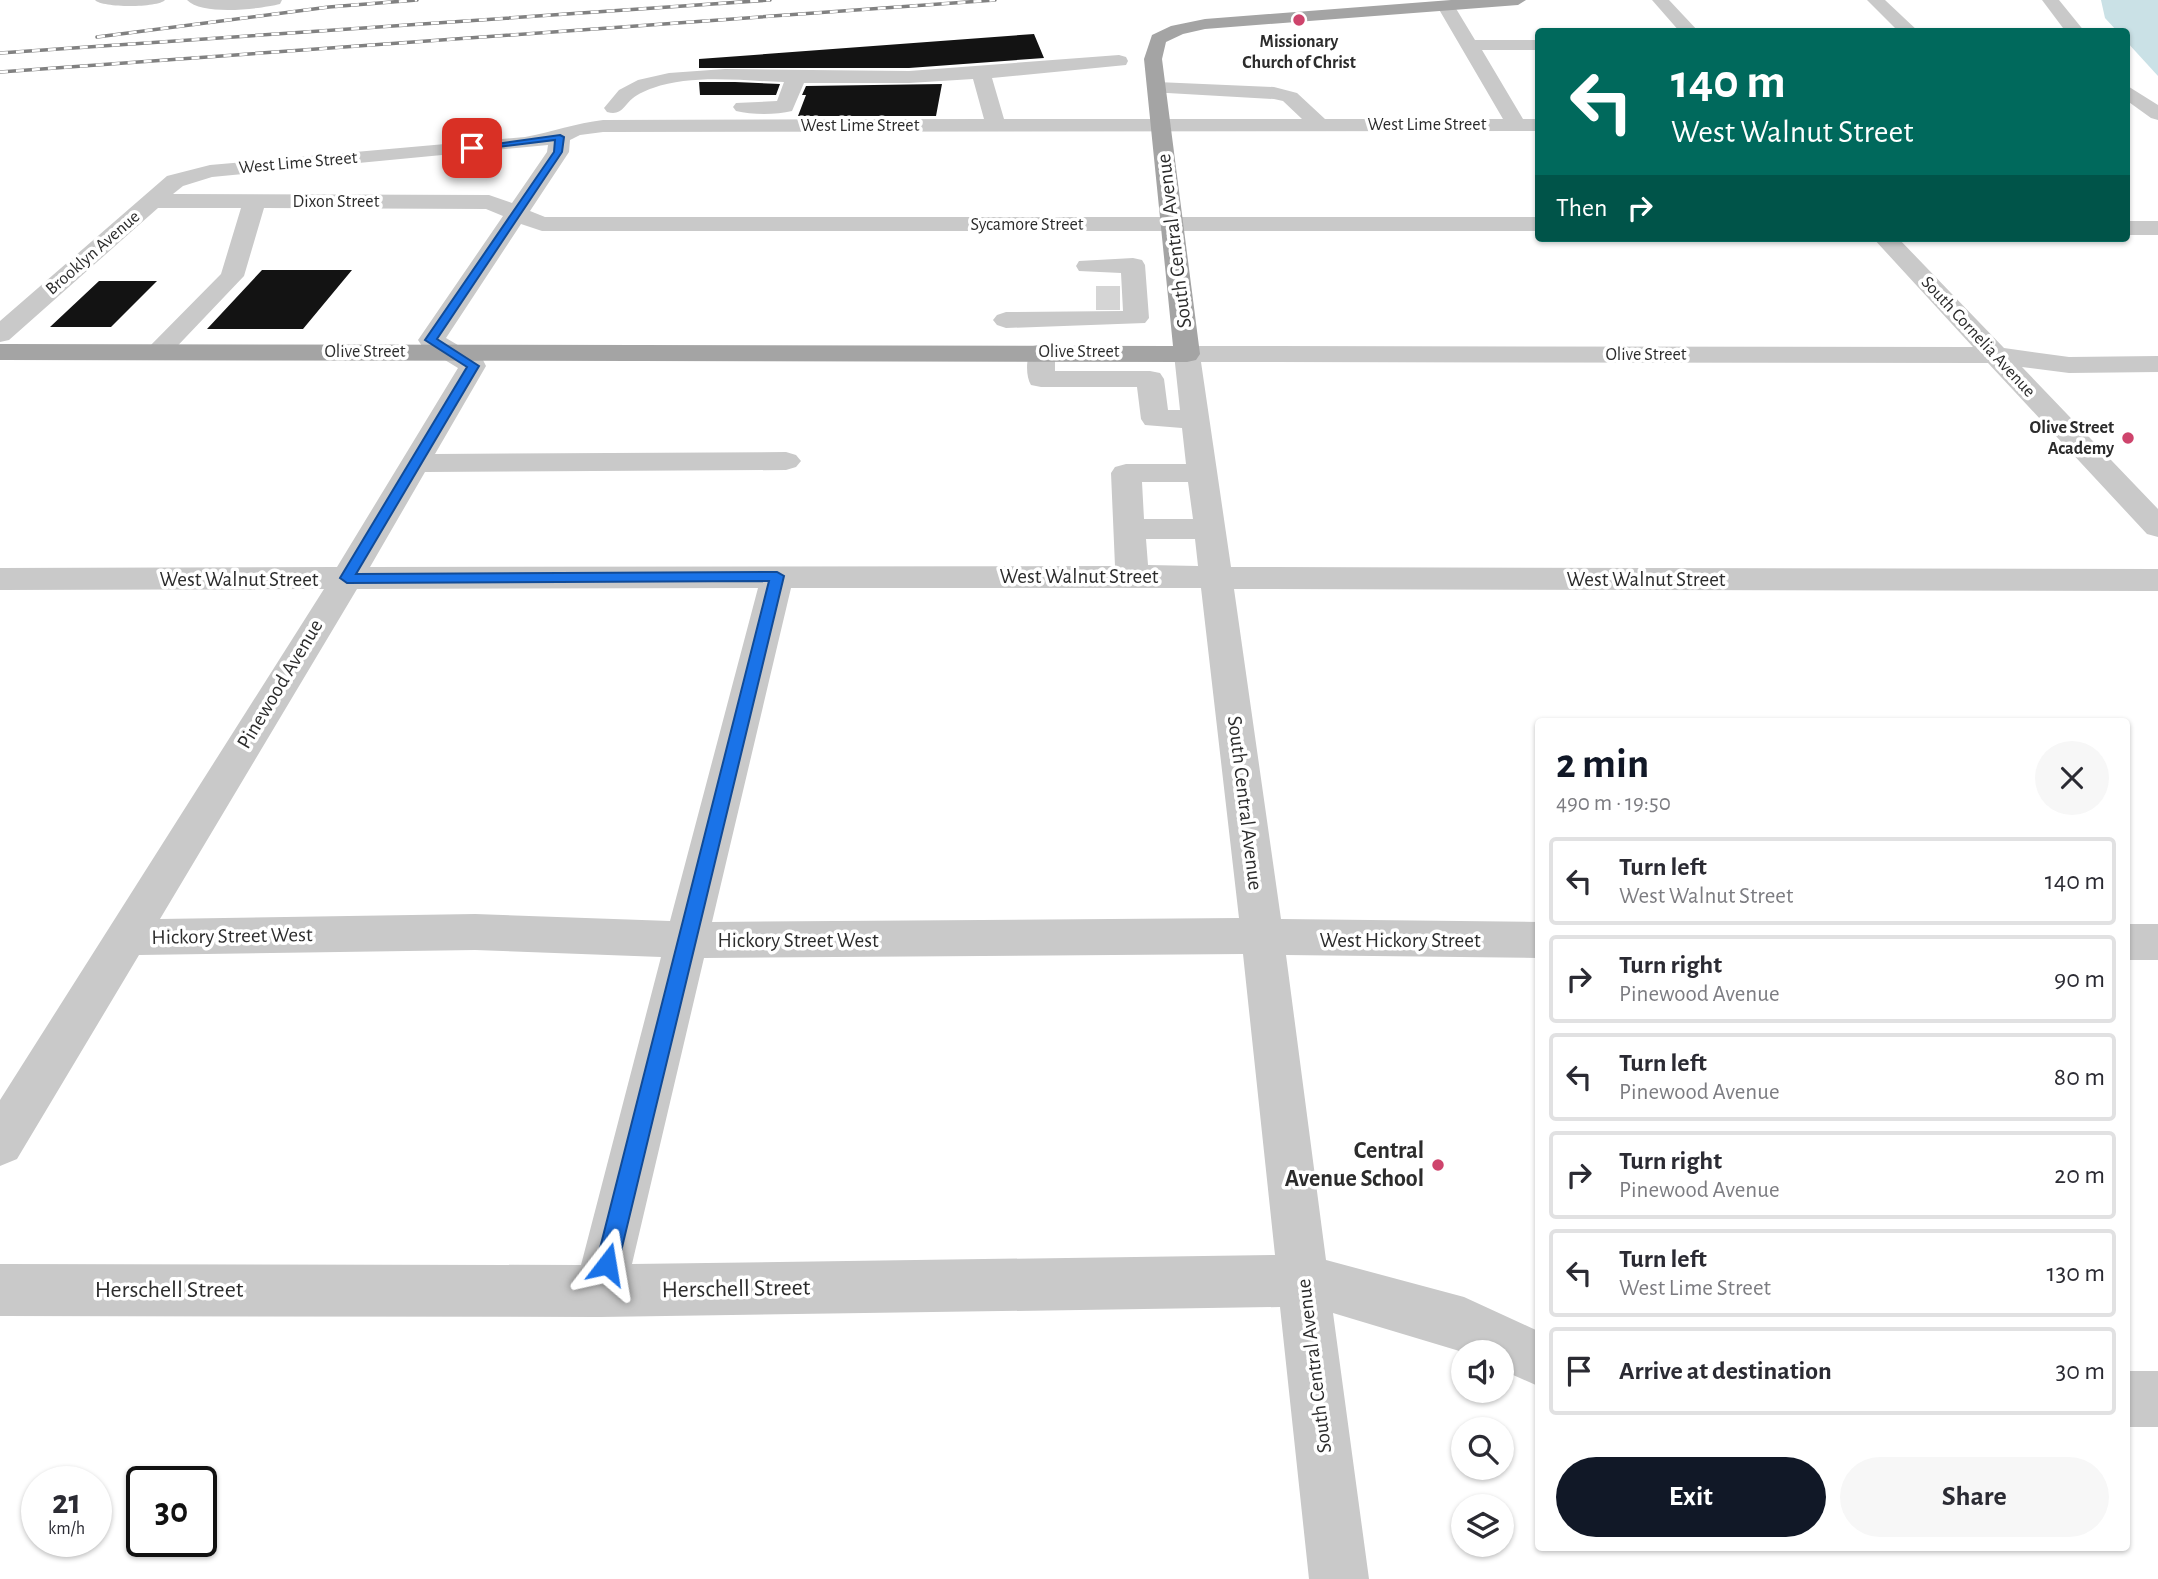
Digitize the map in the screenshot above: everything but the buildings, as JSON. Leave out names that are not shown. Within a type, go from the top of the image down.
[{"type":"main road","points":[[1446,6],[1518,0]]},
{"type":"main road","name":"South Central Avenue","points":[[1187,354],[1157,88],[1155,46],[1158,39],[1168,33],[1205,24],[1446,6]]},
{"type":"main road","name":"Olive Street","points":[[0,352],[1187,354]]},
{"type":"street","points":[[103,0],[157,0]]},
{"type":"street","points":[[195,0],[242,6],[274,0]]},
{"type":"street","points":[[1660,0],[1686,28]]},
{"type":"street","points":[[1875,0],[1906,28]]},
{"type":"street","points":[[2050,0],[2073,28]]},
{"type":"street","points":[[1446,6],[1517,125]]},
{"type":"street","points":[[1470,45],[1535,45]]},
{"type":"street","points":[[614,108],[619,97],[667,78],[909,78],[1119,61]]},
{"type":"street","points":[[981,73],[996,126]]},
{"type":"street","name":"Pinewood Avenue","points":[[0,1143],[347,578],[473,366],[431,340],[558,152],[562,126],[569,118],[586,108],[785,107],[796,78]]},
{"type":"street","points":[[1157,88],[1274,93],[1290,97],[1320,125]]},
{"type":"street","points":[[2130,94],[2158,114]]},
{"type":"street","name":"West Lime Street","points":[[188,176],[210,171],[525,143],[561,136],[575,129],[603,126],[1535,125]]},
{"type":"street","points":[[2137,126],[2158,126]]},
{"type":"street","name":"Brooklyn Avenue","points":[[0,334],[175,181],[188,176]]},
{"type":"street","name":"Dixon Street","points":[[153,201],[489,202],[517,214]]},
{"type":"street","points":[[157,352],[232,276],[252,214],[253,202]]},
{"type":"street","name":"Sycamore Street","points":[[517,214],[542,224],[1535,224]]},
{"type":"street","points":[[1080,352],[1095,225]]},
{"type":"street","points":[[2130,228],[2158,228]]},
{"type":"street","name":"South Cornelia Avenue","points":[[1889,242],[2158,527]]},
{"type":"street","points":[[1088,293],[1136,318],[1130,298],[1133,265]]},
{"type":"street","points":[[1006,320],[1088,293],[1133,265],[1177,265]]},
{"type":"street","points":[[1130,298],[1181,299]]},
{"type":"street","points":[[1042,352],[1041,379],[1150,379],[1154,419],[1197,419]]},
{"type":"street","name":"Olive Street","points":[[1187,354],[1995,355],[2069,365],[2158,365]]},
{"type":"street","name":"South Central Avenue","points":[[1187,354],[1262,937],[1339,1579]]},
{"type":"street","points":[[415,463],[786,461]]},
{"type":"street","points":[[1132,576],[1126,473],[1203,473]]},
{"type":"street","points":[[1129,529],[1210,529]]},
{"type":"street","points":[[600,1291],[777,576]]},
{"type":"street","name":"West Walnut Street","points":[[0,579],[1132,576],[2158,580]]},
{"type":"street","name":"Hickory Street West","points":[[125,937],[475,932],[688,940],[1262,937]]},
{"type":"street","name":"West Hickory Street","points":[[1262,937],[1535,940]]},
{"type":"street","points":[[2130,942],[2158,942]]},
{"type":"street","name":"Herschell Street","points":[[0,1290],[600,1291],[1303,1281],[1344,1289],[1464,1324],[1535,1358]]},
{"type":"street","points":[[2130,1399],[2158,1399]]},
{"type":"water","points":[[2101,0],[2158,0],[2158,76],[2130,45],[2130,28],[2114,28],[2105,18]]},
{"type":"tunnel","points":[[1096,298],[1123,298]]},
{"type":"railway","points":[[97,37],[329,7],[417,0]]},
{"type":"railway","points":[[0,53],[770,0]]},
{"type":"railway","points":[[0,72],[995,0]]},
{"type":"place","name":"Missionary Church of Christ","points":[[1299,20]]},
{"type":"place","name":"Olive Street Academy","points":[[2128,438]]},
{"type":"place","name":"Central Avenue School","points":[[1438,1165]]},
{"type":"route","points":[[472,148],[560,137],[558,152],[431,340],[473,366],[347,578],[777,576],[607,1264]]}]
